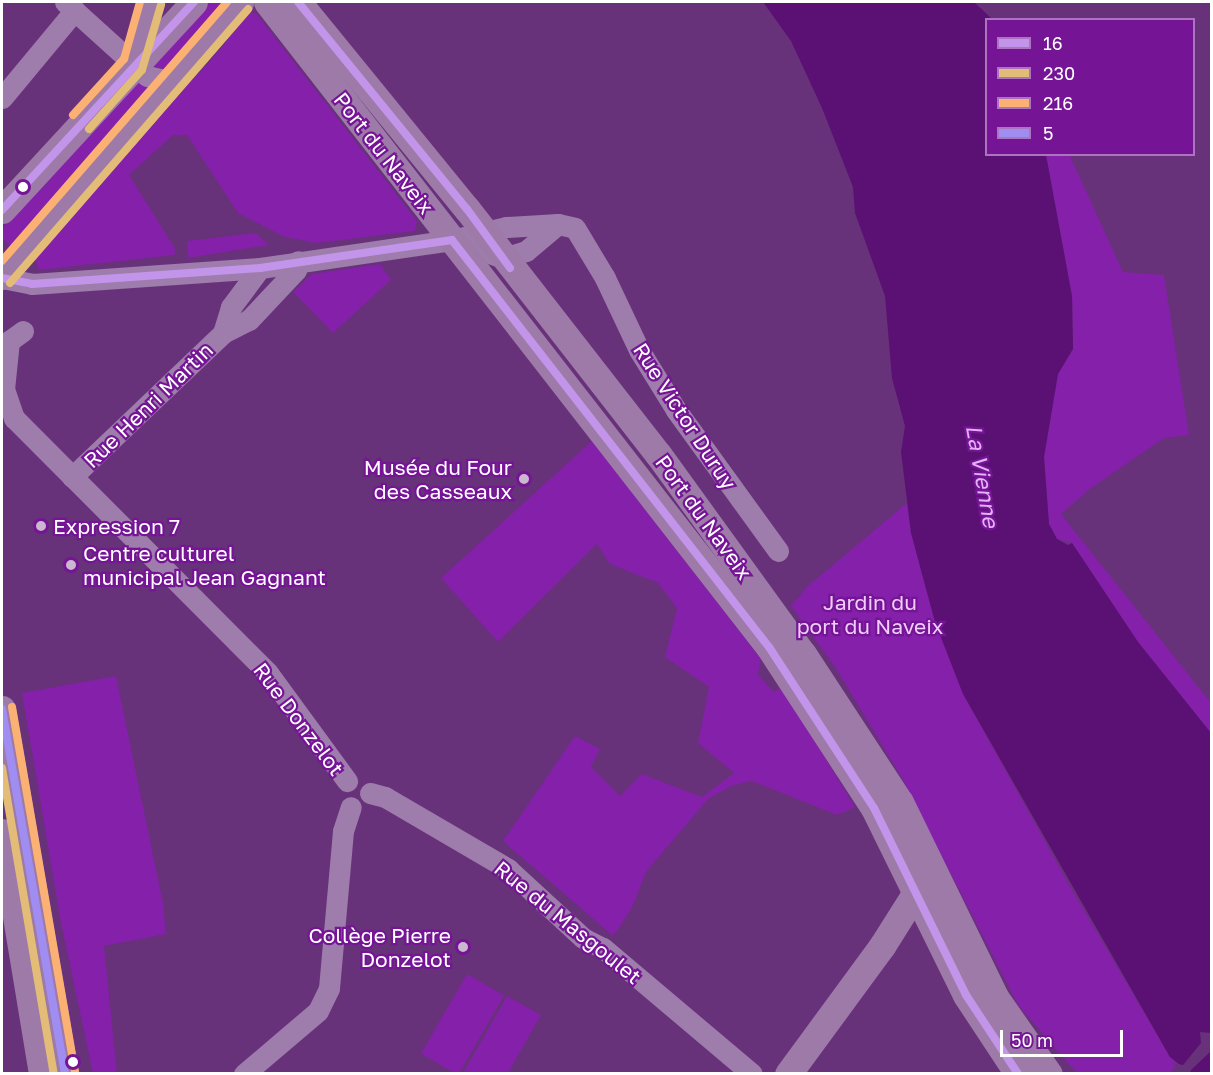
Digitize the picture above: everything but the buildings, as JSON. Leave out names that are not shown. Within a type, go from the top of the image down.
[{"type":"main road","points":[[133,64],[151,2]]},
{"type":"main road","points":[[2,210],[133,64],[194,2]]},
{"type":"main road","points":[[2,277],[240,2]]},
{"type":"main road","name":"Port du Naveix","points":[[267,2],[769,647],[874,808],[966,996],[1018,1074]]},
{"type":"main road","name":"Port du Naveix","points":[[298,2],[486,234],[665,463],[803,654],[900,802],[995,997],[1049,1074]]},
{"type":"main road","points":[[2,709],[65,1074]]},
{"type":"main road","points":[[2,832],[42,1074]]},
{"type":"main road","points":[[788,1074],[882,946],[916,892]]},
{"type":"main road","points":[[882,946],[900,937],[937,935]]},
{"type":"street","points":[[2,98],[70,6],[147,76],[173,82]]},
{"type":"street","points":[[452,240],[503,258],[526,251],[555,218]]},
{"type":"street","points":[[2,277],[32,284],[260,267],[452,240],[555,218]]},
{"type":"street","name":"Rue Victor Duruy","points":[[555,218],[575,228],[651,370],[778,551]]},
{"type":"street","name":"Rue Henri Martin","points":[[72,477],[223,333],[249,320],[296,270],[298,261]]},
{"type":"street","name":"Rue Henri Martin","points":[[223,333],[231,307],[260,267]]},
{"type":"street","points":[[197,272],[222,284],[231,307]]},
{"type":"street","name":"Rue Donzelot","points":[[23,331],[9,341],[4,389],[14,418],[268,673],[346,781]]},
{"type":"street","points":[[346,781],[364,781],[370,793],[364,805],[351,807],[342,798],[346,781]]},
{"type":"street","name":"Rue du Masgoulet","points":[[370,793],[385,797],[508,869],[583,938],[603,948],[752,1074]]},
{"type":"street","points":[[244,1074],[318,1011],[329,988],[343,831],[351,807]]},
{"type":"green space","points":[[204,2],[227,2],[170,72],[148,64]]},
{"type":"green space","points":[[249,12],[256,13],[417,221],[415,231],[317,243],[285,237],[238,213],[187,135],[173,135],[129,175],[176,250],[174,255],[39,270],[33,254],[217,53]]},
{"type":"green space","points":[[134,79],[154,90],[14,250],[2,238],[2,229]]},
{"type":"green space","points":[[1046,156],[1070,156],[1123,272],[1164,275],[1189,435],[1164,438],[1091,488],[1061,514],[1211,703],[1211,733],[1138,642],[1072,543],[1057,539],[1049,524],[1044,457],[1058,374],[1073,349],[1072,296]]},
{"type":"green space","points":[[255,233],[269,245],[188,258],[187,241]]},
{"type":"green space","points":[[380,264],[391,280],[333,333],[293,292],[312,274]]},
{"type":"green space","points":[[592,441],[761,659],[758,675],[774,692],[782,687],[855,807],[837,815],[752,781],[731,786],[708,799],[646,872],[632,908],[613,936],[503,841],[575,736],[600,749],[591,767],[620,796],[642,774],[702,797],[734,773],[698,743],[709,687],[665,657],[677,608],[658,583],[610,564],[597,544],[498,642],[441,578]]},
{"type":"green space","name":"Jardin du port du Naveix","points":[[907,503],[911,533],[935,622],[963,694],[1072,890],[1170,1057],[1178,1064],[1170,1073],[1077,1073],[1018,1005],[903,780],[836,668],[791,606],[808,586]]},
{"type":"green space","points":[[116,676],[163,903],[166,934],[104,946],[117,1073],[93,1073],[61,923],[22,693]]},
{"type":"green space","points":[[467,974],[504,995],[459,1074],[421,1054]]},
{"type":"green space","points":[[507,996],[541,1015],[508,1073],[463,1073]]},
{"type":"water","name":"La Vienne","points":[[763,2],[974,2],[991,18],[985,18],[985,156],[1046,156],[1072,296],[1073,349],[1058,374],[1044,457],[1049,524],[1057,539],[1068,545],[1072,543],[1138,642],[1211,733],[1211,1073],[1190,1073],[1170,1057],[963,694],[935,622],[911,533],[901,452],[905,426],[892,378],[885,296],[855,213],[853,187],[822,108],[791,41]]},
{"type":"pier","points":[[1200,1032],[1211,1033],[1211,1051],[1190,1071],[1192,1073],[1185,1074],[1172,1063],[1183,1065],[1201,1043]]},
{"type":"transit line","name":"216","points":[[73,115],[124,59],[140,2]]},
{"type":"transit line","name":"16","points":[[2,210],[194,2]]},
{"type":"transit line","name":"216","points":[[2,261],[227,2]]},
{"type":"transit line","name":"16","points":[[298,2],[467,209],[510,268]]},
{"type":"transit line","name":"230","points":[[89,129],[142,70],[161,5]]},
{"type":"transit line","name":"230","points":[[10,283],[248,9]]},
{"type":"transit line","name":"16","points":[[2,278],[32,284],[260,268],[452,240],[769,647],[874,808],[966,995],[1018,1074]]},
{"type":"transit line","name":"216","points":[[12,707],[75,1072]]},
{"type":"transit line","name":"5","points":[[2,709],[65,1074]]},
{"type":"transit line","name":"230","points":[[2,768],[54,1074]]},
{"type":"place","name":"Musée du Four des Casseaux","points":[[524,479]]},
{"type":"place","name":"Expression 7","points":[[41,526]]},
{"type":"place","name":"Centre culturel municipal Jean Gagnant","points":[[71,565]]},
{"type":"place","name":"Collège Pierre Donzelot","points":[[463,947]]}]
